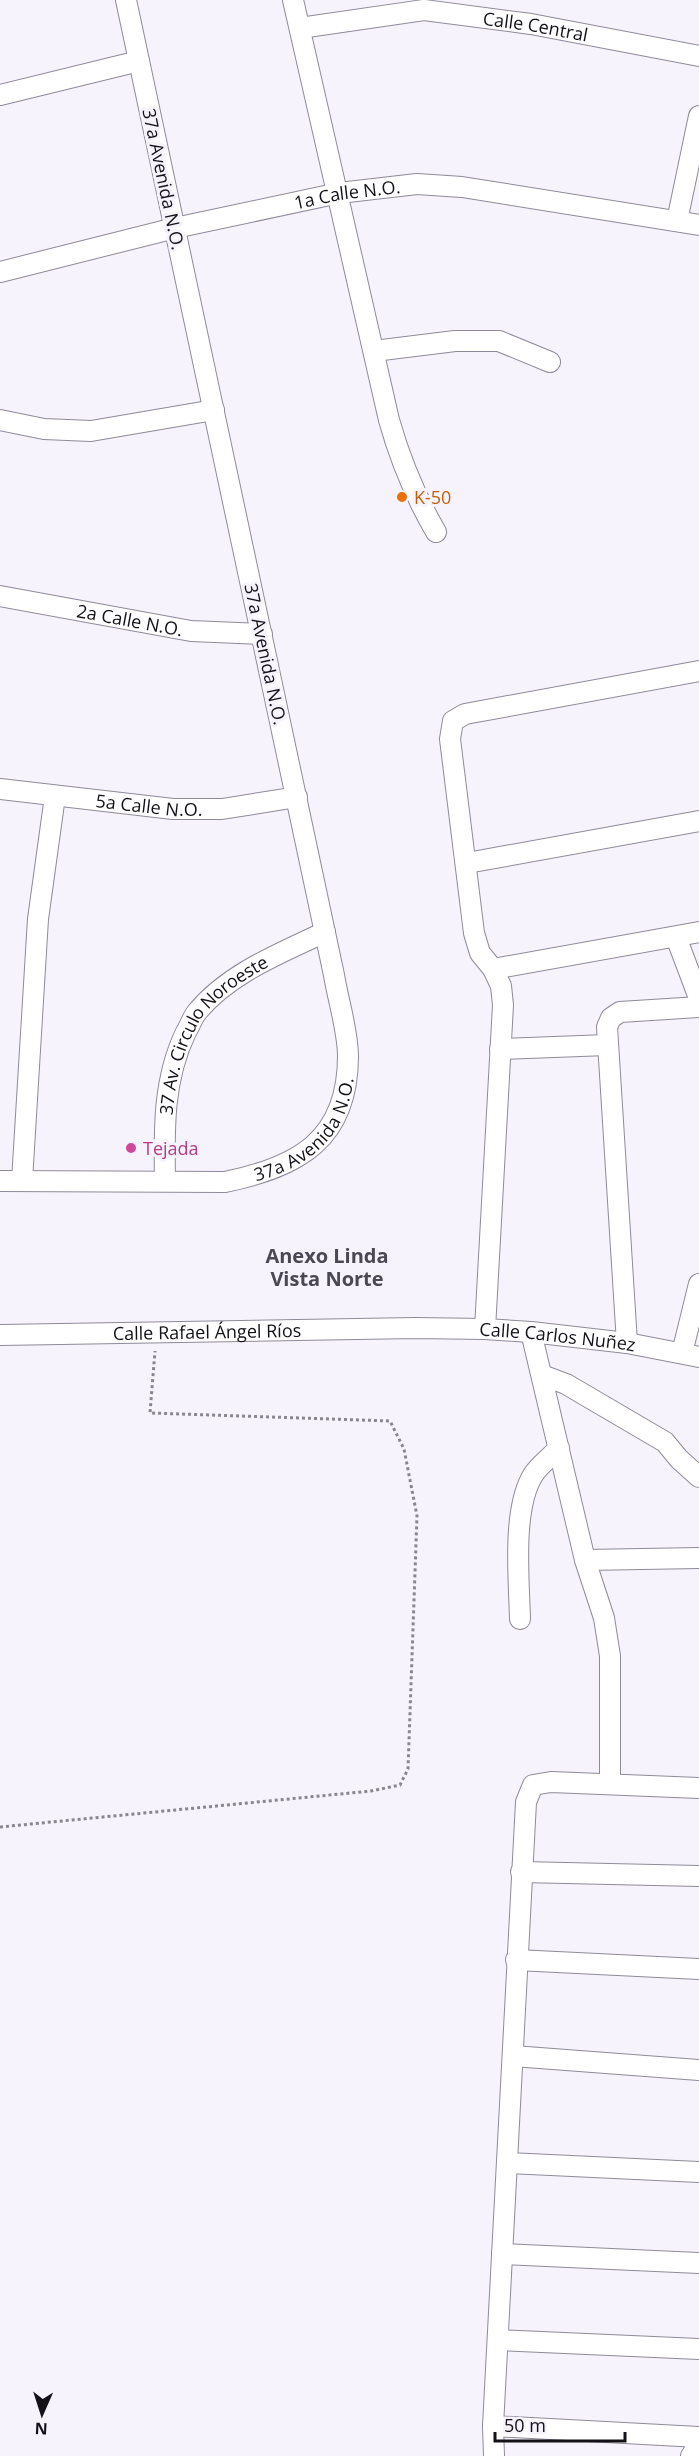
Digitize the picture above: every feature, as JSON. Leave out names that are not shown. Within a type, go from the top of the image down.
[{"type":"street","name":"37a Avenida N.O.","points":[[0,1181],[225,1182],[260,1175],[290,1163],[317,1143],[334,1120],[346,1088],[348,1054],[325,932],[126,0]]},
{"type":"street","points":[[293,0],[399,457],[421,507],[436,532]]},
{"type":"street","name":"Calle Central","points":[[300,28],[424,10],[531,24],[699,56]]},
{"type":"street","points":[[0,95],[139,61]]},
{"type":"street","points":[[677,221],[699,116]]},
{"type":"street","name":"1a Calle N.O.","points":[[0,272],[175,228],[339,193],[417,184],[462,187],[699,225]]},
{"type":"street","points":[[374,351],[455,340],[499,341],[550,362]]},
{"type":"street","points":[[0,420],[44,429],[92,431],[214,410]]},
{"type":"street","name":"2a Calle N.O.","points":[[0,596],[192,631],[262,634]]},
{"type":"street","points":[[485,1329],[503,1005],[501,986],[493,969],[480,953],[474,933],[450,739],[453,722],[465,714],[699,671]]},
{"type":"street","name":"5a Calle N.O.","points":[[0,789],[173,809],[222,809],[297,797]]},
{"type":"street","points":[[22,1181],[38,919],[55,796]]},
{"type":"street","points":[[467,863],[699,821]]},
{"type":"street","name":"37 Av. Circulo Noroeste","points":[[165,1181],[164,1123],[170,1080],[181,1044],[196,1013],[221,988],[261,963],[325,932]]},
{"type":"street","points":[[493,969],[699,932]]},
{"type":"street","points":[[676,937],[699,998]]},
{"type":"street","points":[[627,1343],[607,1027],[611,1018],[621,1012],[699,1007]]},
{"type":"street","points":[[500,1049],[607,1045]]},
{"type":"street","points":[[690,1355],[699,1284]]},
{"type":"street","name":"Calle Carlos Nuñez","points":[[415,1328],[531,1332],[627,1343],[690,1355]]},
{"type":"street","name":"Calle Rafael Ángel Ríos","points":[[0,1335],[415,1328]]},
{"type":"street","points":[[531,1332],[585,1560],[604,1618],[610,1656],[610,1784]]},
{"type":"street","points":[[542,1375],[566,1384],[665,1442],[679,1459],[699,1477]]},
{"type":"street","points":[[520,1619],[518,1534],[524,1495],[533,1475],[559,1448]]},
{"type":"street","points":[[585,1560],[699,1558]]},
{"type":"street","points":[[494,2456],[493,2426],[526,1802],[533,1785],[551,1782],[699,1788]]},
{"type":"street","points":[[521,1872],[699,1876]]},
{"type":"street","points":[[516,1960],[699,1969]]},
{"type":"street","points":[[513,2056],[699,2070]]},
{"type":"street","points":[[507,2163],[699,2172]]},
{"type":"street","points":[[502,2254],[699,2263]]},
{"type":"street","points":[[498,2340],[699,2349]]},
{"type":"street","points":[[493,2426],[699,2437]]},
{"type":"street","points":[[691,2456],[699,2444]]},
{"type":"path","points":[[0,1827],[371,1791],[400,1785],[408,1769],[417,1516],[405,1449],[390,1421],[150,1413],[157,1332]]},
{"type":"place","name":"K-50","points":[[402,497]]},
{"type":"place","name":"Tejada","points":[[131,1148]]},
{"type":"district","name":"Anexo Linda Vista Norte","points":[[327,1266]]}]
